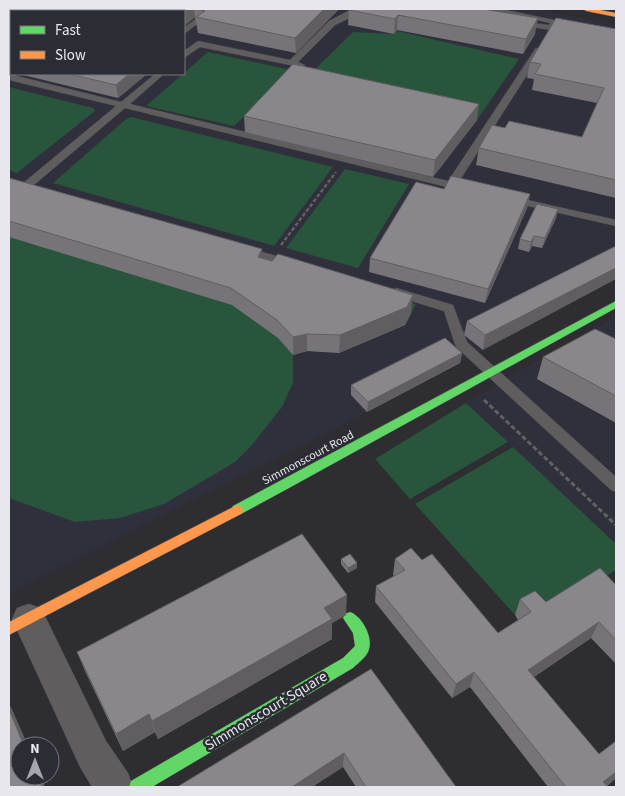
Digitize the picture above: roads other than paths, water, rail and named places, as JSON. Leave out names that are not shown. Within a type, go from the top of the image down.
[{"type":"street","points":[[586,9],[616,16]]},
{"type":"street","name":"Simmonscourt Road","points":[[19,624],[351,451],[467,384],[616,304]]},
{"type":"street","name":"Simmonscourt Square","points":[[137,787],[348,662],[363,648],[360,631],[350,618]]},
{"type":"street","points":[[19,624],[93,754],[114,787]]},
{"type":"lane","points":[[185,31],[213,9]]},
{"type":"lane","points":[[292,63],[332,23],[351,14],[356,9]]},
{"type":"lane","points":[[489,9],[551,31]]},
{"type":"lane","points":[[478,15],[551,31]]},
{"type":"lane","points":[[451,185],[551,31]]},
{"type":"lane","points":[[185,40],[301,65],[284,82]]},
{"type":"lane","points":[[185,54],[198,44]]},
{"type":"lane","points":[[274,59],[284,51]]},
{"type":"lane","points":[[24,188],[159,75]]},
{"type":"lane","points":[[9,77],[480,192]]},
{"type":"lane","points":[[234,132],[243,124]]},
{"type":"lane","points":[[9,184],[43,194]]},
{"type":"lane","points":[[500,196],[616,223]]},
{"type":"lane","points":[[233,248],[307,268]]},
{"type":"lane","points":[[386,289],[449,308],[461,344],[616,486]]}]
